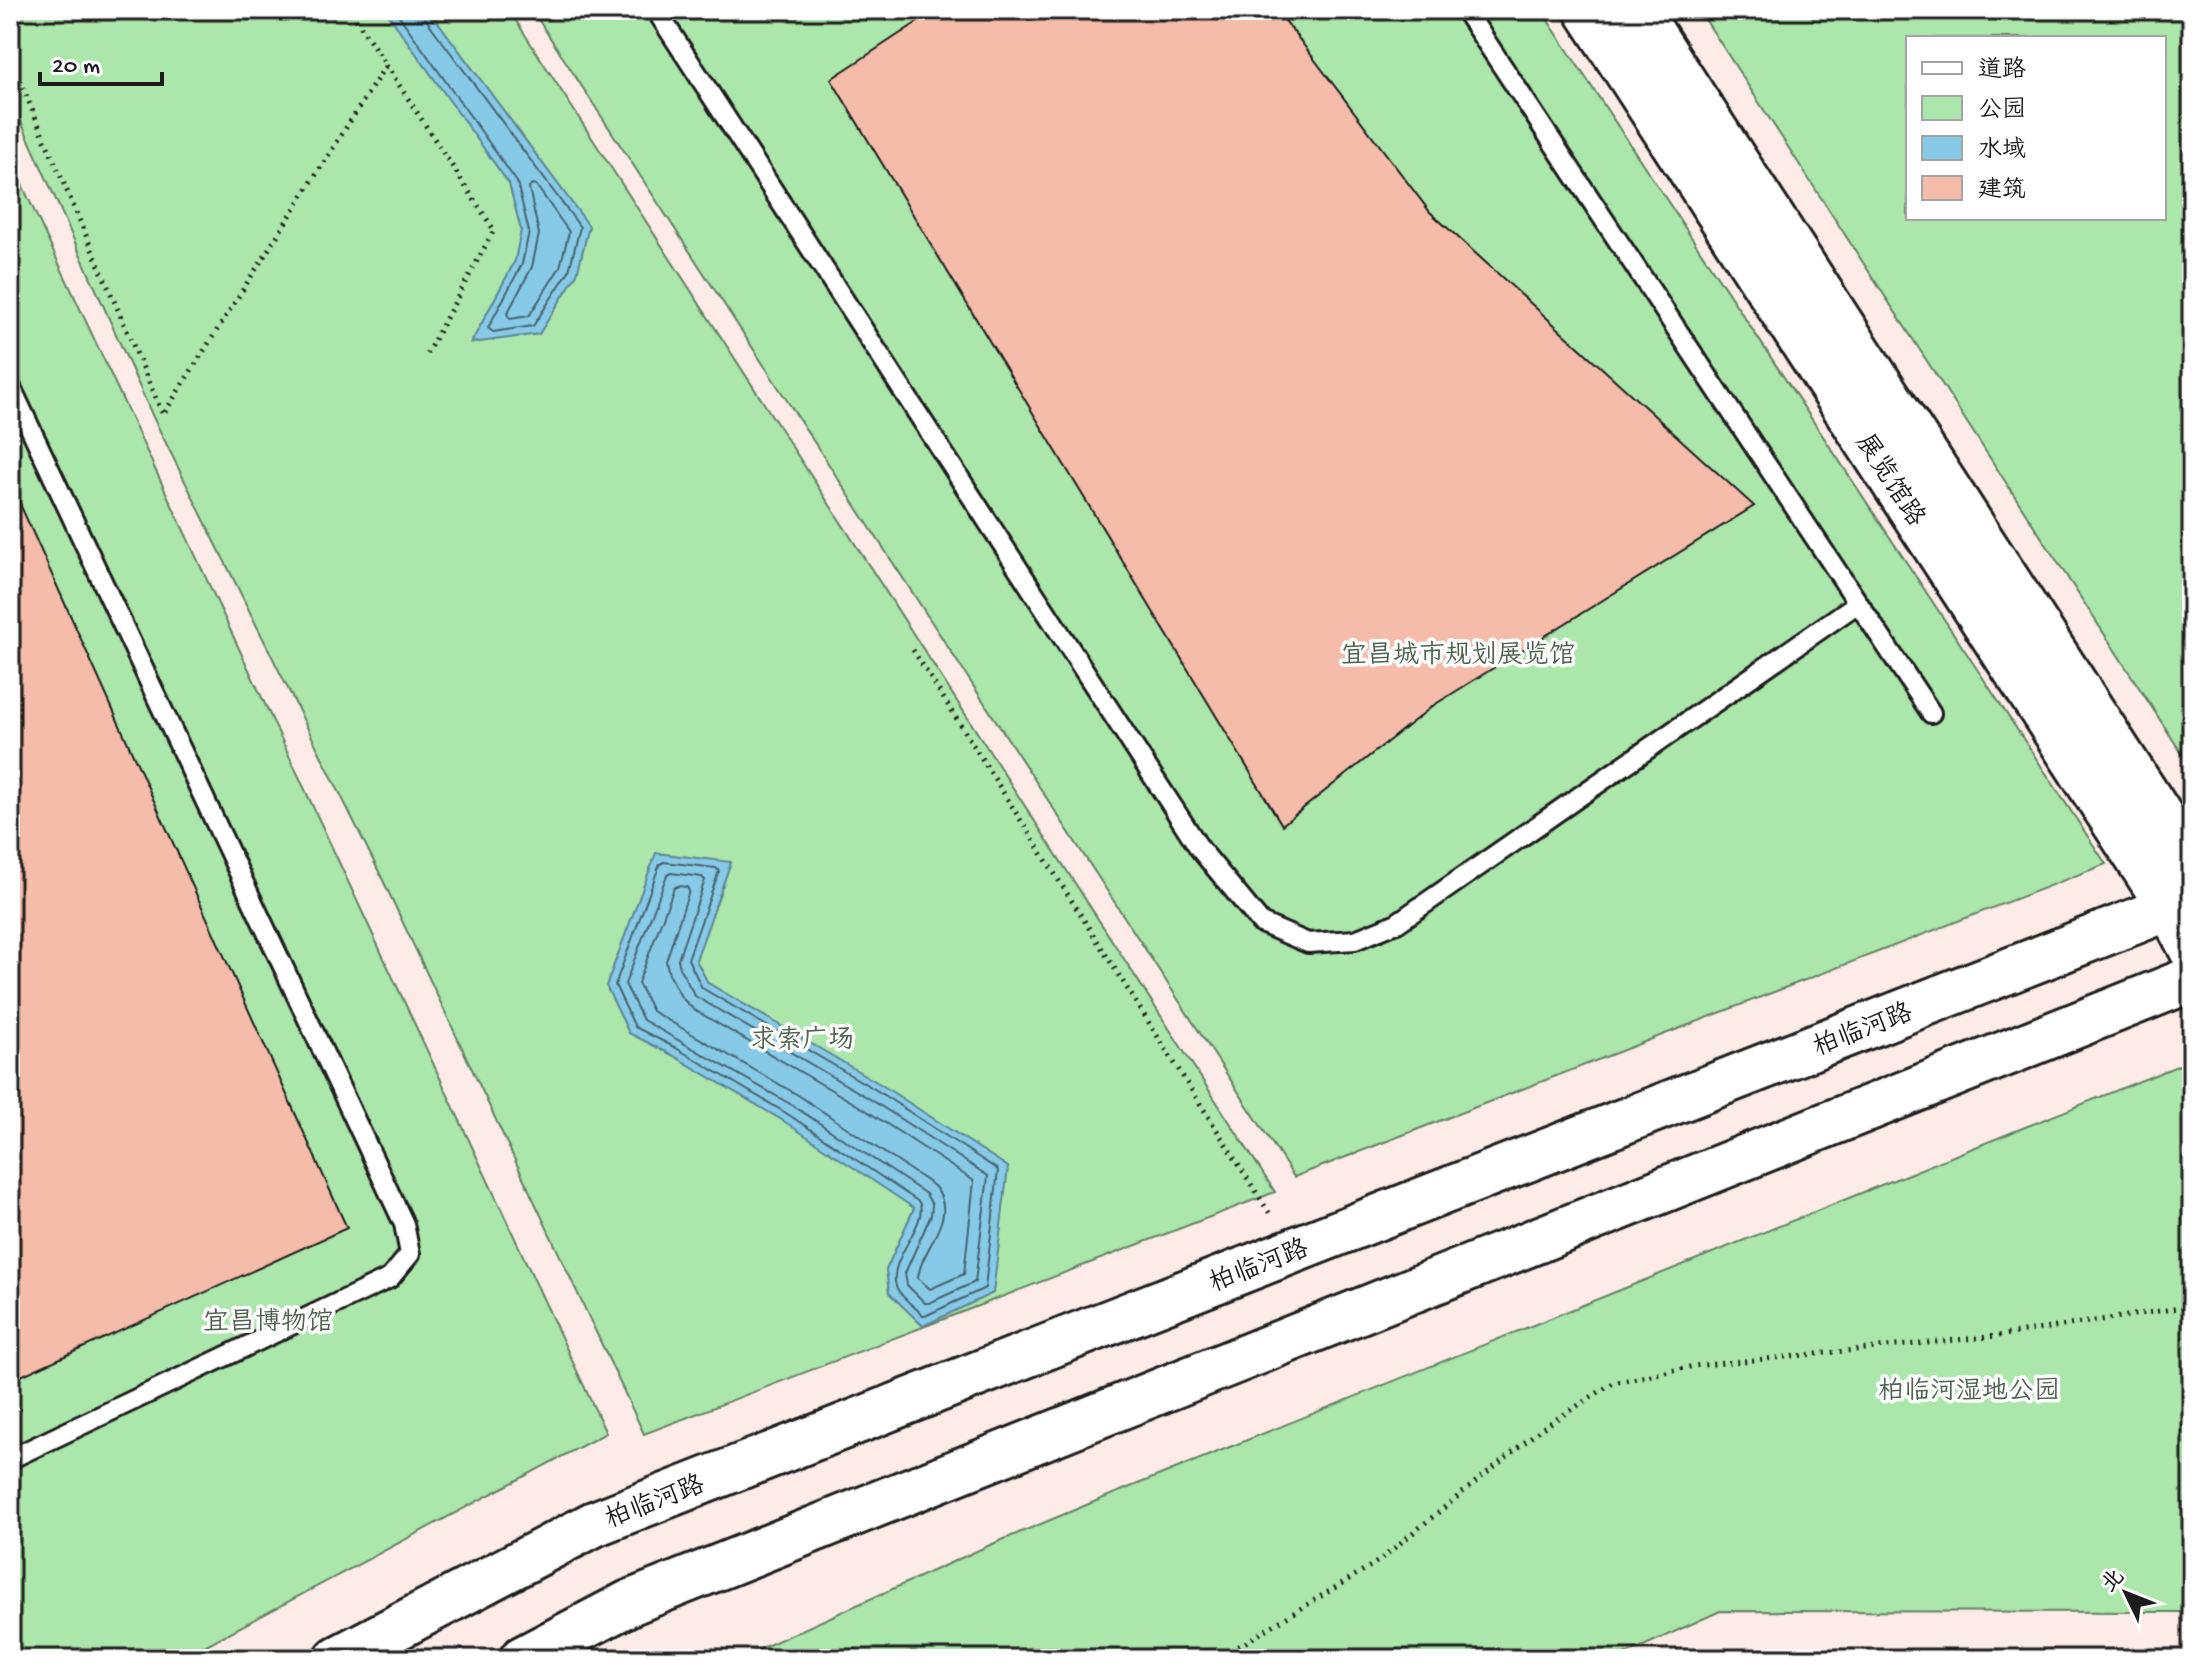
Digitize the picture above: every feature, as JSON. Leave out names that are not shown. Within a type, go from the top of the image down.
[{"type":"main road","name":"展览馆路","points":[[1587,10],[2181,904],[2192,950]]},
{"type":"main road","name":"展览馆路","points":[[1637,10],[2192,865]]},
{"type":"main road","name":"柏临河路","points":[[337,1659],[594,1524],[2181,904]]},
{"type":"main road","points":[[522,1659],[629,1603],[2192,979]]},
{"type":"lane","points":[[656,10],[1200,849],[1261,923],[1308,943],[1355,940],[1397,923],[1858,603]]},
{"type":"lane","points":[[1465,10],[1931,713]]},
{"type":"lane","points":[[10,385],[404,1224],[410,1254],[390,1278],[10,1459]]},
{"type":"path","points":[[10,12],[25,10]]},
{"type":"path","points":[[350,10],[494,230],[425,357]]},
{"type":"path","points":[[10,58],[163,415],[386,65]]},
{"type":"path","points":[[913,650],[1294,1250]]},
{"type":"path","points":[[1218,1659],[1377,1562],[1541,1429],[1613,1383],[1694,1366],[1997,1336],[2192,1306]]},
{"type":"green space","name":"求索广场","points":[[10,10],[509,10],[1275,1192],[644,1434],[380,874],[153,417],[10,97]]},
{"type":"green space","name":"宜昌城市规划展览馆","points":[[532,10],[1541,10],[2106,864],[1294,1177]]},
{"type":"green space","points":[[1699,10],[2192,10],[2192,769]]},
{"type":"green space","name":"宜昌博物馆","points":[[10,159],[606,1433],[180,1659],[10,1659]]},
{"type":"green space","name":"柏临河湿地公园","points":[[2192,1060],[2192,1612],[1720,1611],[1615,1659],[737,1659],[990,1545],[1113,1494]]},
{"type":"water","points":[[385,10],[429,10],[589,226],[577,274],[539,334],[471,343],[515,261],[521,230],[509,184]]},
{"type":"water","points":[[656,853],[731,862],[696,960],[708,983],[880,1084],[1008,1167],[993,1293],[923,1326],[889,1293],[886,1270],[914,1208],[782,1120],[629,1033],[606,986]]},
{"type":"building","name":"宜昌城市规划展览馆","points":[[936,10],[1277,10],[1430,212],[1754,506],[1434,705],[1282,825],[831,79]]},
{"type":"building","name":"宜昌博物馆","points":[[10,482],[347,1228],[10,1381]]}]
